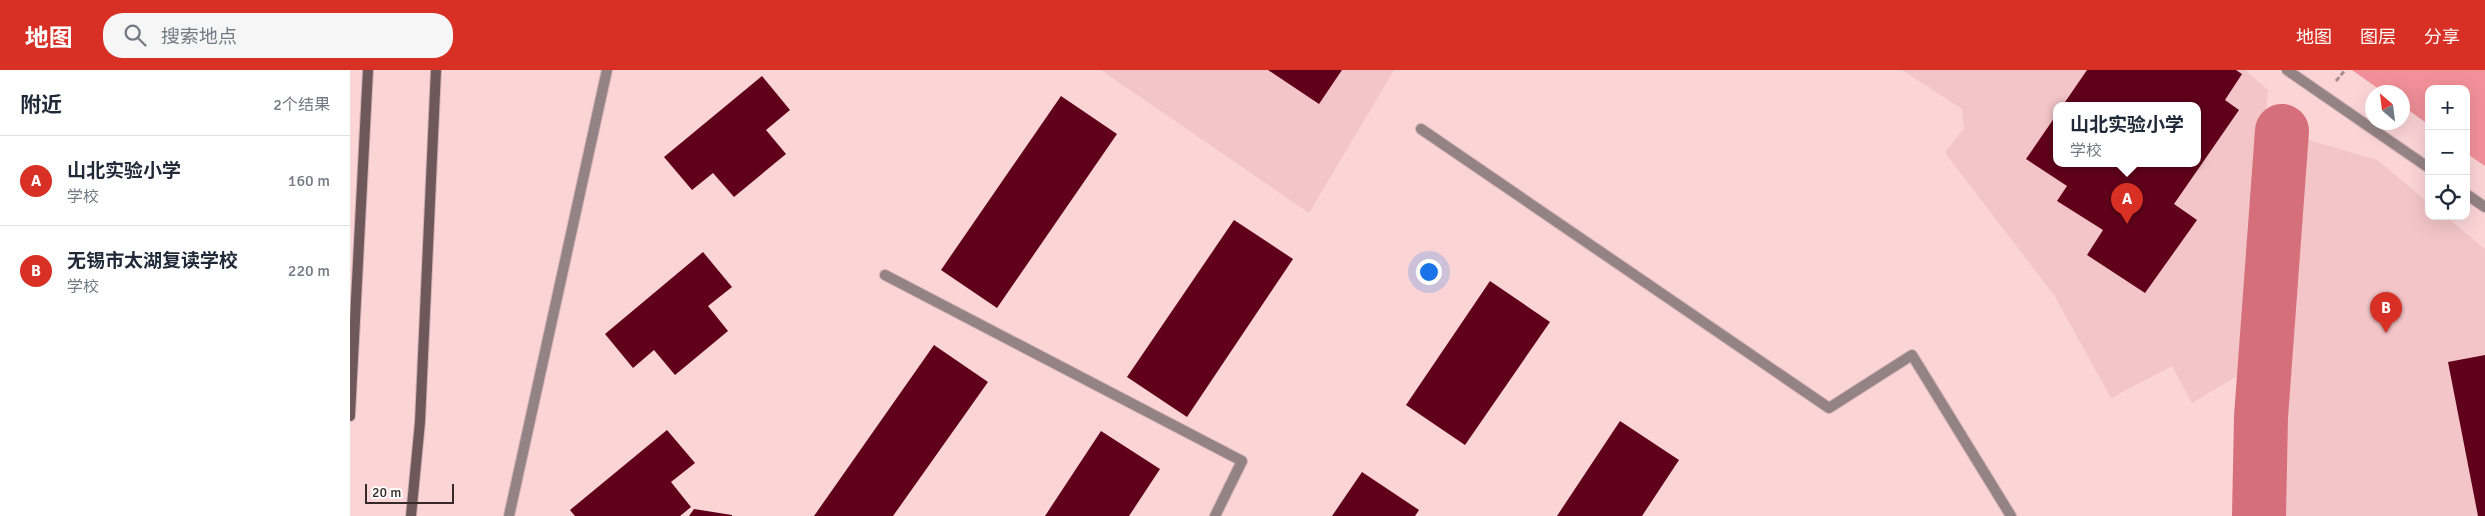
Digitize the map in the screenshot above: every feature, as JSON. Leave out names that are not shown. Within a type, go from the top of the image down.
[{"type":"main road","points":[[350,416],[368,70]]},
{"type":"main road","points":[[411,516],[420,422],[436,70]]},
{"type":"street","points":[[509,516],[607,70]]},
{"type":"street","points":[[2288,70],[2425,165]]},
{"type":"street","points":[[1421,129],[1829,408],[1912,355],[2011,516]]},
{"type":"street","points":[[2470,197],[2485,206]]},
{"type":"street","points":[[885,275],[1242,461],[1215,516]]},
{"type":"shaded area","points":[[1101,70],[1394,70],[1309,213]]},
{"type":"shaded area","points":[[1902,70],[2245,70],[2268,90],[2239,375],[2192,403],[2172,366],[2111,398],[2054,295],[1945,153],[1964,128],[1962,109]]},
{"type":"shaded area","points":[[2352,70],[2485,70],[2485,166],[2470,156],[2470,85],[2425,85],[2425,122],[2410,111],[2410,85],[2373,85]]},
{"type":"shaded area","points":[[2301,138],[2377,160],[2425,200],[2425,220],[2450,220],[2485,249],[2485,516],[2285,516],[2282,418]]},
{"type":"building","points":[[1268,70],[1342,70],[1319,104]]},
{"type":"building","points":[[2087,70],[2236,70],[2242,74],[2225,100],[2239,110],[2201,165],[2201,102],[2065,102]]},
{"type":"building","points":[[762,76],[790,110],[766,130],[786,154],[734,197],[713,173],[692,190],[664,157]]},
{"type":"building","points":[[1061,96],[1117,134],[997,308],[941,270]]},
{"type":"building","points":[[2053,120],[2053,167],[2200,167],[2174,204],[2197,220],[2145,293],[2087,255],[2103,230],[2057,201],[2067,186],[2026,159]]},
{"type":"building","points":[[1234,220],[1293,259],[1187,417],[1127,377]]},
{"type":"building","points":[[703,252],[732,287],[708,306],[728,331],[675,375],[654,350],[633,368],[605,334]]},
{"type":"building","points":[[1490,281],[1550,322],[1465,445],[1406,405]]},
{"type":"building","points":[[934,345],[988,382],[893,516],[814,516]]},
{"type":"building","points":[[2485,355],[2485,516],[2478,516],[2448,362]]},
{"type":"building","points":[[1620,421],[1679,460],[1642,516],[1557,516]]},
{"type":"building","points":[[667,430],[695,463],[671,482],[691,507],[680,516],[575,516],[570,510]]},
{"type":"building","points":[[1101,431],[1160,469],[1129,516],[1045,516]]},
{"type":"building","points":[[1362,472],[1419,510],[1415,516],[1332,516]]},
{"type":"building","points":[[694,509],[732,515],[732,516],[689,516]]},
{"type":"waterway","points":[[2259,516],[2261,417],[2282,131]]},
{"type":"place","name":"山北实验小学","points":[[2127,224]]},
{"type":"place","name":"无锡市太湖复读学校","points":[[2386,333]]}]
